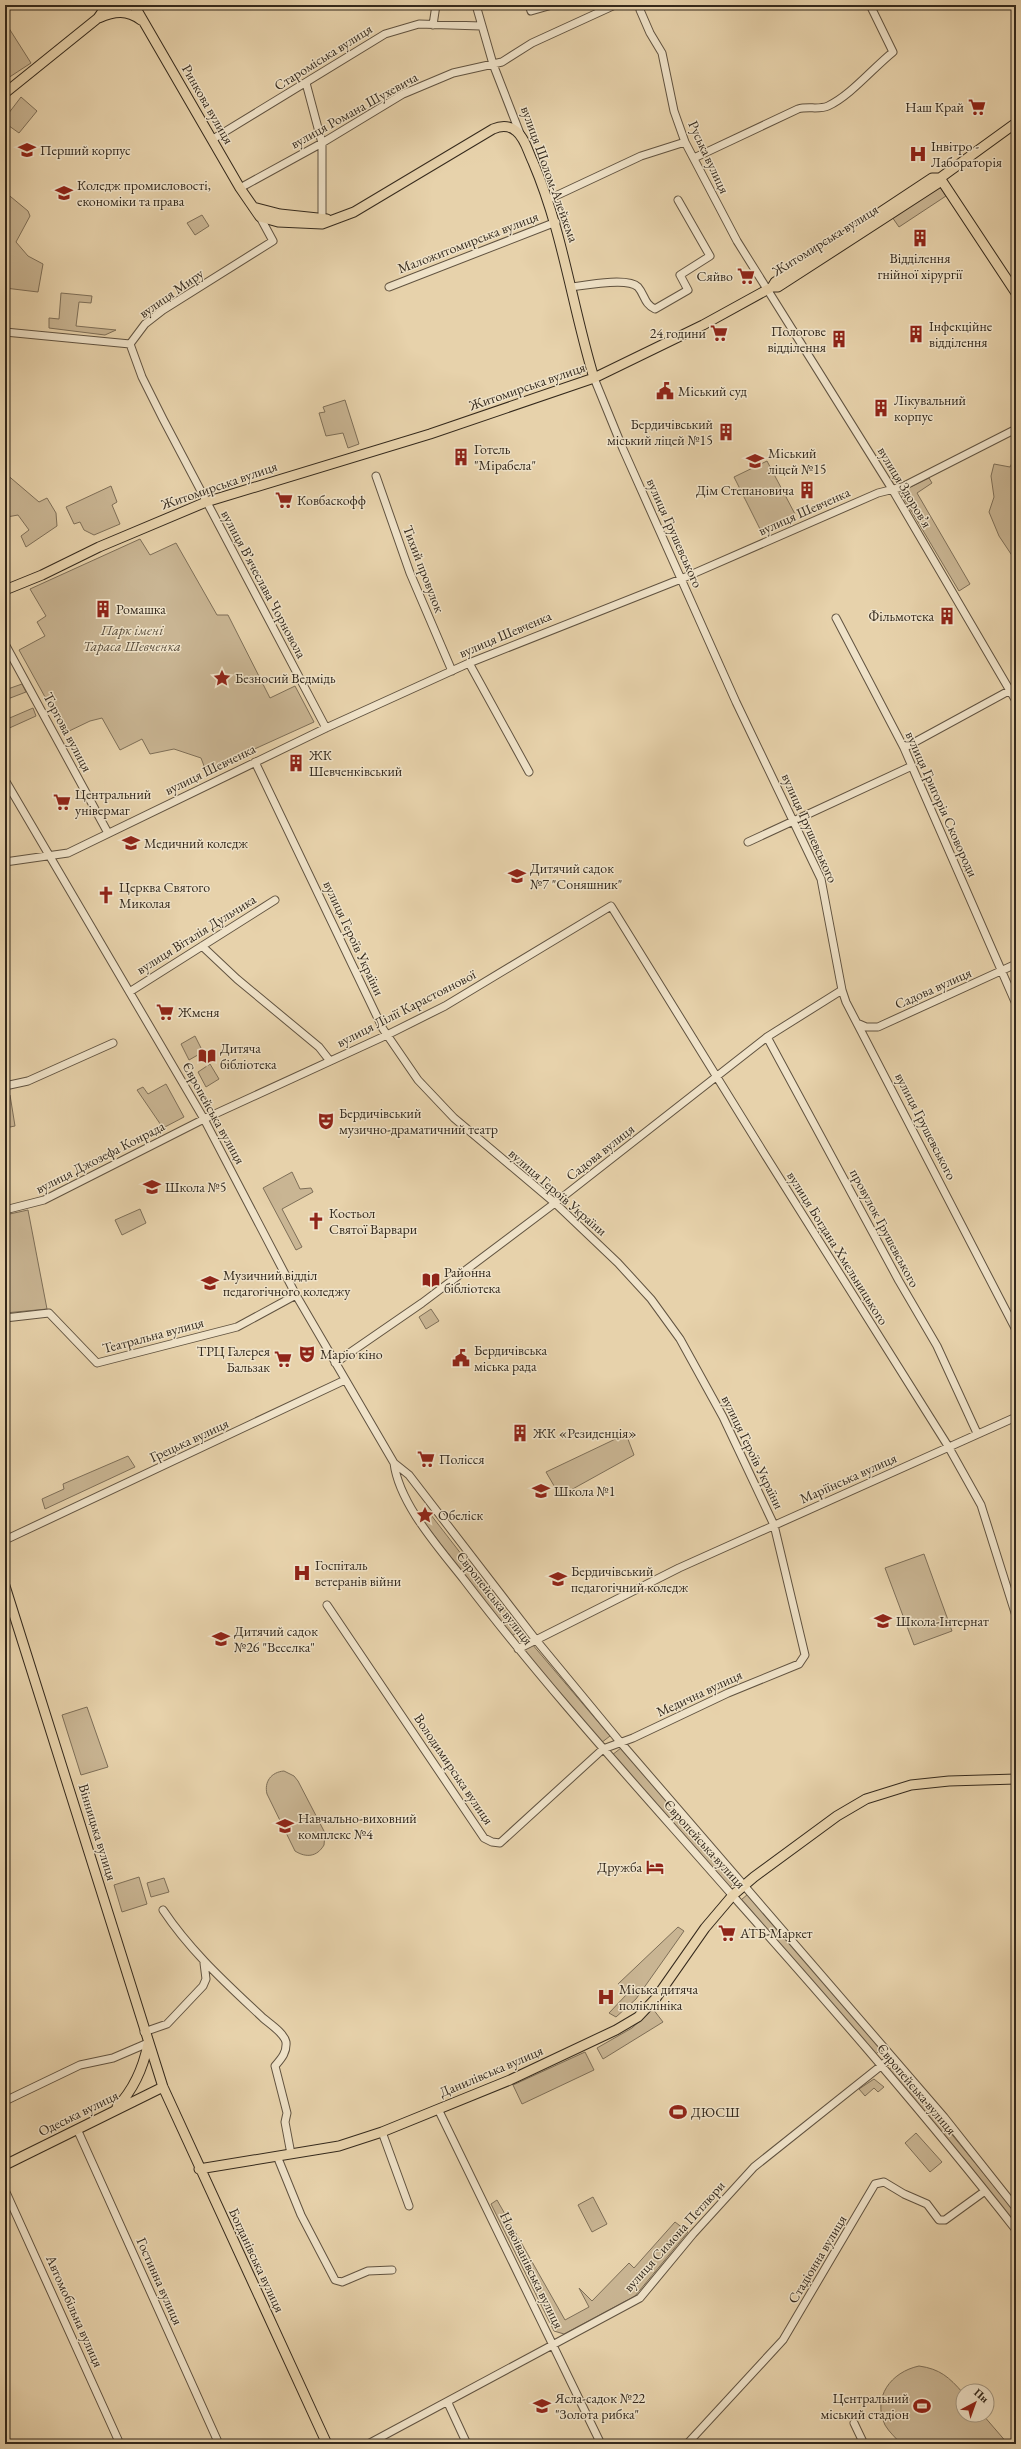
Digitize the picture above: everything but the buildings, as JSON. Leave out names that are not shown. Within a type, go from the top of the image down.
[{"type":"main road","points":[[5,93],[98,18],[106,5]]},
{"type":"main road","name":"Ринкова вулиця","points":[[134,5],[240,188],[260,217]]},
{"type":"main road","points":[[98,18],[113,13],[126,12],[144,22]]},
{"type":"main road","name":"Житомирська вулиця","points":[[5,590],[42,575],[99,546],[206,502],[430,434],[594,378],[689,332],[770,289],[778,288],[835,252],[936,184],[940,178],[1016,123]]},
{"type":"main road","points":[[260,217],[278,222],[322,224],[354,212],[493,129],[502,126],[513,128],[522,138]]},
{"type":"main road","name":"вулиця Шолом-Алейхема","points":[[522,138],[556,222],[580,326],[594,378]]},
{"type":"main road","points":[[940,178],[1016,293]]},
{"type":"main road","points":[[251,206],[273,213],[322,219],[335,219]]},
{"type":"main road","name":"Вінницька вулиця","points":[[5,1586],[144,2032],[163,2087]]},
{"type":"main road","name":"Данилівська вулиця","points":[[199,2169],[339,2146],[382,2132],[510,2080],[616,2030],[638,2017],[656,1998],[704,1928],[733,1895],[810,1834],[866,1799],[911,1785],[949,1781],[1016,1779]]},
{"type":"main road","points":[[135,2084],[142,2070],[148,2043]]},
{"type":"main road","points":[[113,2111],[146,2073],[152,2072],[159,2076]]},
{"type":"main road","name":"Одеська вулиця","points":[[5,2165],[77,2128],[163,2087]]},
{"type":"main road","name":"Богданівська вулиця","points":[[163,2087],[199,2169],[327,2444]]},
{"type":"main road","points":[[144,2096],[159,2098],[171,2106]]},
{"type":"street","points":[[433,25],[436,5]]},
{"type":"street","name":"вулиця Шолом-Алейхема","points":[[476,5],[493,64],[522,138]]},
{"type":"street","points":[[529,5],[531,11],[552,5]]},
{"type":"street","points":[[591,5],[596,12]]},
{"type":"street","name":"вулиця Романа Шухевича","points":[[240,188],[322,143],[403,94],[453,73],[502,62],[532,43],[596,12],[615,5]]},
{"type":"street","name":"Руська вулиця","points":[[641,5],[640,10],[650,33],[662,54],[674,112],[684,142],[694,158],[737,241],[770,289]]},
{"type":"street","points":[[694,158],[798,109],[809,106],[818,108],[828,106],[840,98],[893,52],[870,5]]},
{"type":"street","name":"Староміська вулиця","points":[[213,140],[385,34],[419,24],[481,26]]},
{"type":"street","points":[[306,83],[322,143],[322,219]]},
{"type":"street","name":"Маложитомирська вулиця","points":[[547,200],[641,156],[684,142]]},
{"type":"street","points":[[572,287],[628,282],[637,286],[648,305],[655,308],[688,290],[680,275],[710,256],[678,200]]},
{"type":"street","name":"вулиця Миру","points":[[130,344],[145,324],[163,310],[273,241],[260,217]]},
{"type":"street","name":"Маложитомирська вулиця","points":[[389,287],[556,222]]},
{"type":"street","name":"вулиця Здоровʼя","points":[[770,289],[1013,688],[1016,700]]},
{"type":"street","points":[[5,332],[130,344]]},
{"type":"street","name":"вулиця Вʼячеслава Чорновола","points":[[130,344],[142,377],[206,502],[326,728]]},
{"type":"street","name":"вулиця Грушевського","points":[[594,378],[623,449],[736,702],[795,821],[821,879],[842,990],[851,1012],[859,1024],[1016,1330]]},
{"type":"street","name":"вулиця Шевченка","points":[[5,862],[52,857],[68,853],[326,728],[469,663],[681,579],[878,493],[932,473],[1016,428]]},
{"type":"street","name":"Тихий провулок","points":[[376,476],[410,573],[452,671]]},
{"type":"street","name":"вулиця Григорія Сковороди","points":[[836,618],[904,748],[1003,971],[1016,1004]]},
{"type":"street","name":"Торгова вулиця","points":[[5,644],[108,833]]},
{"type":"street","points":[[469,663],[529,772]]},
{"type":"street","points":[[904,748],[1013,688]]},
{"type":"street","name":"вулиця Героїв України","points":[[255,762],[387,1035],[418,1080],[454,1118],[555,1203],[618,1263],[651,1299],[680,1339],[723,1417],[774,1525],[805,1655],[804,1659]]},
{"type":"street","points":[[748,842],[912,766]]},
{"type":"street","name":"Європейська вулиця","points":[[5,780],[131,991],[204,1119],[296,1294],[394,1463],[409,1475],[536,1640],[622,1743],[745,1884],[952,2127],[1016,2208]]},
{"type":"street","name":"вулиця Віталія Дульчика","points":[[131,991],[275,900]]},
{"type":"street","name":"вулиця Лілії Карастоянової","points":[[204,1119],[387,1035],[444,1006],[612,906]]},
{"type":"street","name":"вулиця Богдана Хмельницького","points":[[612,906],[716,1077],[948,1446],[981,1505],[1016,1616]]},
{"type":"street","points":[[202,946],[237,979],[319,1047],[330,1061]]},
{"type":"street","name":"Садова вулиця","points":[[859,1024],[866,1027],[878,1027],[1016,964]]},
{"type":"street","name":"Садова вулиця","points":[[335,1363],[422,1303],[555,1203],[767,1037],[842,990]]},
{"type":"street","name":"провулок Грушевського","points":[[767,1037],[899,1281],[937,1346],[977,1433]]},
{"type":"street","points":[[5,1086],[28,1081],[114,1043]]},
{"type":"street","name":"вулиця Джозефа Конрада","points":[[5,1210],[44,1200],[204,1119]]},
{"type":"street","name":"Театральна вулиця","points":[[5,1318],[49,1313],[97,1363],[237,1327],[296,1294]]},
{"type":"street","name":"Грецька вулиця","points":[[5,1540],[345,1380]]},
{"type":"street","name":"Маріїнська вулиця","points":[[518,1648],[680,1568],[948,1446],[1016,1417]]},
{"type":"street","name":"Європейська вулиця","points":[[394,1463],[395,1472],[417,1519],[518,1648],[603,1749],[733,1895],[880,2066],[1016,2230]]},
{"type":"street","name":"Володимирська вулиця","points":[[327,1605],[484,1838],[492,1842],[500,1843],[603,1749]]},
{"type":"street","name":"Медична вулиця","points":[[603,1749],[622,1743],[728,1693],[799,1664],[804,1659]]},
{"type":"street","points":[[163,1910],[176,1930],[204,1962],[274,2027],[286,2042],[286,2052],[275,2066],[287,2113],[285,2122],[291,2154]]},
{"type":"street","points":[[144,2032],[168,2024],[203,1986],[206,1979],[204,1962]]},
{"type":"street","points":[[5,2101],[80,2065],[113,2058],[148,2043]]},
{"type":"street","name":"вулиця Симона Петлюри","points":[[368,2444],[448,2403],[640,2298],[693,2234],[754,2167],[892,2057]]},
{"type":"street","name":"Новоіванівська вулиця","points":[[438,2109],[601,2444]]},
{"type":"street","name":"Гостинна вулиця","points":[[77,2128],[219,2444]]},
{"type":"street","points":[[382,2132],[409,2206]]},
{"type":"street","points":[[277,2156],[301,2215],[335,2280],[342,2282],[368,2271],[392,2270]]},
{"type":"street","name":"Стадіонна вулиця","points":[[687,2444],[786,2336],[875,2184],[884,2182],[904,2194],[927,2204],[939,2220],[945,2220],[985,2191]]},
{"type":"street","name":"Автомобільна вулиця","points":[[5,2190],[120,2444]]},
{"type":"street","points":[[448,2403],[467,2444]]},
{"type":"street","points":[[854,2423],[864,2444]]},
{"type":"green space","points":[[5,22],[31,63],[5,80]]},
{"type":"green space","points":[[21,97],[37,111],[19,133],[5,123],[5,118]]},
{"type":"green space","points":[[939,186],[946,196],[899,227],[892,217]]},
{"type":"green space","points":[[5,192],[28,211],[30,216],[16,242],[28,256],[43,264],[38,292],[5,288]]},
{"type":"green space","points":[[202,215],[209,226],[195,235],[187,223]]},
{"type":"green space","points":[[61,293],[92,296],[91,303],[79,302],[76,326],[116,330],[105,335],[49,328],[49,318],[59,319]]},
{"type":"green space","points":[[345,400],[359,444],[348,448],[343,433],[326,436],[319,413],[325,412],[323,407]]},
{"type":"green space","points":[[1016,455],[1016,556],[1013,557],[999,536],[989,512],[994,497],[991,476],[994,464],[1010,467]]},
{"type":"green space","points":[[767,461],[795,514],[760,529],[734,477]]},
{"type":"green space","points":[[5,473],[39,502],[47,498],[56,513],[57,526],[26,547],[21,536],[29,530],[18,515],[7,517],[5,515]]},
{"type":"green space","points":[[929,478],[932,483],[917,493],[970,584],[959,591],[900,492]]},
{"type":"green space","points":[[111,486],[117,502],[112,505],[120,524],[94,535],[84,530],[80,522],[74,524],[66,507]]},
{"type":"green space","name":"Парк імені Тараса Шевченка","points":[[140,539],[150,555],[176,543],[217,615],[228,615],[270,698],[295,686],[314,722],[206,771],[201,758],[174,749],[150,754],[142,739],[120,750],[102,718],[90,721],[65,733],[19,650],[45,636],[37,622],[46,616],[30,589]]},
{"type":"green space","points":[[22,684],[26,692],[5,700],[5,690]]},
{"type":"green space","points":[[33,708],[36,716],[5,730],[5,720]]},
{"type":"green space","points":[[195,1036],[203,1052],[189,1060],[181,1044]]},
{"type":"green space","points":[[210,1064],[219,1079],[206,1087],[198,1072]]},
{"type":"green space","points":[[166,1084],[184,1117],[163,1128],[137,1090],[143,1087],[148,1094]]},
{"type":"green space","points":[[10,1095],[15,1126],[5,1128],[5,1096]]},
{"type":"green space","points":[[292,1172],[300,1189],[311,1188],[313,1192],[282,1209],[302,1247],[296,1250],[263,1188]]},
{"type":"green space","points":[[140,1209],[146,1223],[122,1235],[115,1220]]},
{"type":"green space","points":[[28,1210],[47,1309],[5,1313],[5,1215]]},
{"type":"green space","points":[[431,1309],[439,1321],[426,1329],[419,1317]]},
{"type":"green space","points":[[626,1434],[634,1455],[560,1496],[546,1472]]},
{"type":"green space","points":[[128,1456],[135,1467],[45,1509],[42,1499],[64,1489],[63,1484]]},
{"type":"green space","points":[[431,1515],[520,1630],[512,1636],[423,1521]]},
{"type":"green space","points":[[924,1554],[952,1631],[914,1645],[885,1568]]},
{"type":"green space","points":[[532,1644],[610,1736],[601,1743],[524,1650]]},
{"type":"green space","points":[[87,1707],[108,1767],[81,1775],[62,1715]]},
{"type":"green space","points":[[621,1748],[736,1881],[729,1888],[612,1755]]},
{"type":"green space","points":[[284,1771],[294,1776],[298,1781],[325,1833],[324,1845],[315,1854],[303,1855],[295,1851],[267,1794],[266,1790],[270,1778],[275,1773]]},
{"type":"green space","points":[[139,1877],[147,1904],[122,1912],[114,1885]]},
{"type":"green space","points":[[164,1878],[169,1892],[151,1897],[147,1883]]},
{"type":"green space","points":[[748,1894],[881,2049],[875,2055],[741,1900]]},
{"type":"green space","points":[[678,1927],[684,1931],[636,1999],[616,2017],[609,2013],[627,1994],[618,1984]]},
{"type":"green space","points":[[653,2009],[663,2022],[603,2059],[597,2048],[632,2028]]},
{"type":"green space","points":[[585,2052],[594,2070],[522,2104],[513,2085]]},
{"type":"green space","points":[[895,2065],[1016,2213],[1016,2225],[966,2161],[888,2070]]},
{"type":"green space","points":[[874,2079],[884,2087],[878,2092],[874,2088],[865,2096],[859,2089]]},
{"type":"green space","points":[[916,2133],[942,2162],[930,2172],[905,2143]]},
{"type":"green space","points":[[593,2197],[607,2224],[592,2232],[578,2205]]},
{"type":"green space","points":[[497,2200],[565,2320],[589,2307],[579,2288],[592,2301],[629,2263],[634,2268],[675,2222],[688,2232],[635,2296],[564,2334],[554,2331],[491,2204]]},
{"type":"green space","name":"Центральний міський стадіон","points":[[919,2366],[926,2367],[933,2369],[948,2378],[955,2384],[955,2423],[990,2423],[1008,2444],[901,2444],[885,2425],[881,2405],[887,2387],[900,2374]]},
{"type":"place","name":"Наш Край","points":[[977,107]]},
{"type":"place","name":"Перший корпус","points":[[27,150]]},
{"type":"place","name":"Інвітро - Лабораторія","points":[[918,154]]},
{"type":"place","name":"Коледж промисловості, економіки та права","points":[[64,193]]},
{"type":"place","name":"Відділення гнійної хірургії","points":[[920,238]]},
{"type":"place","name":"Сяйво","points":[[746,276]]},
{"type":"place","name":"24 години","points":[[719,333]]},
{"type":"place","name":"Інфекційне відділення","points":[[916,334]]},
{"type":"place","name":"Пологове відділення","points":[[839,339]]},
{"type":"place","name":"Міський суд","points":[[665,391]]},
{"type":"place","name":"Лікувальний корпус","points":[[881,408]]},
{"type":"place","name":"Бердичівський міський ліцей №15","points":[[726,432]]},
{"type":"place","name":"Готель \"Мірабела\"","points":[[461,457]]},
{"type":"place","name":"Міський ліцей №15","points":[[755,461]]},
{"type":"place","name":"Дім Степановича","points":[[807,490]]},
{"type":"place","name":"Ковбаскофф","points":[[284,500]]},
{"type":"place","name":"Ромашка","points":[[103,609]]},
{"type":"place","name":"Фільмотека","points":[[947,616]]},
{"type":"place","name":"Безносий Ведмідь","points":[[222,678]]},
{"type":"place","name":"ЖК Шевченківський","points":[[296,763]]},
{"type":"place","name":"Центральний універмаг","points":[[62,802]]},
{"type":"place","name":"Медичний коледж","points":[[131,843]]},
{"type":"place","name":"Дитячий садок №7 \"Соняшник\"","points":[[517,876]]},
{"type":"place","name":"Церква Святого Миколая","points":[[106,895]]},
{"type":"place","name":"Жменя","points":[[165,1012]]},
{"type":"place","name":"Дитяча бібліотека","points":[[207,1056]]},
{"type":"place","name":"Бердичівський музично-драматичний театр","points":[[326,1121]]},
{"type":"place","name":"Школа №5","points":[[152,1187]]},
{"type":"place","name":"Костьол Святої Варвари","points":[[316,1221]]},
{"type":"place","name":"Районна бібліотека","points":[[431,1280]]},
{"type":"place","name":"Музичний відділ педагогічного коледжу","points":[[210,1283]]},
{"type":"place","name":"Маріо кіно","points":[[307,1354]]},
{"type":"place","name":"Бердичівська міська рада","points":[[461,1358]]},
{"type":"place","name":"ТРЦ Галерея Бальзак","points":[[283,1359]]},
{"type":"place","name":"ЖК «Резиденція»","points":[[520,1433]]},
{"type":"place","name":"Полісся","points":[[426,1459]]},
{"type":"place","name":"Школа №1","points":[[541,1491]]},
{"type":"place","name":"Обеліск","points":[[425,1515]]},
{"type":"place","name":"Госпіталь ветеранів війни","points":[[302,1573]]},
{"type":"place","name":"Бердичівський педагогічний коледж","points":[[558,1579]]},
{"type":"place","name":"Школа-Інтернат","points":[[883,1621]]},
{"type":"place","name":"Дитячий садок №26 \"Веселка\"","points":[[221,1639]]},
{"type":"place","name":"Навчально-виховний комплекс №4","points":[[285,1826]]},
{"type":"place","name":"Дружба","points":[[655,1867]]},
{"type":"place","name":"АТБ-Маркет","points":[[727,1933]]},
{"type":"place","name":"Міська дитяча поліклініка","points":[[606,1997]]},
{"type":"place","name":"ДЮСШ","points":[[678,2112]]},
{"type":"place","name":"Ясла-садок №22 \"Золота рибка\"","points":[[542,2406]]},
{"type":"place","name":"Центральний міський стадіон","points":[[922,2406]]}]
